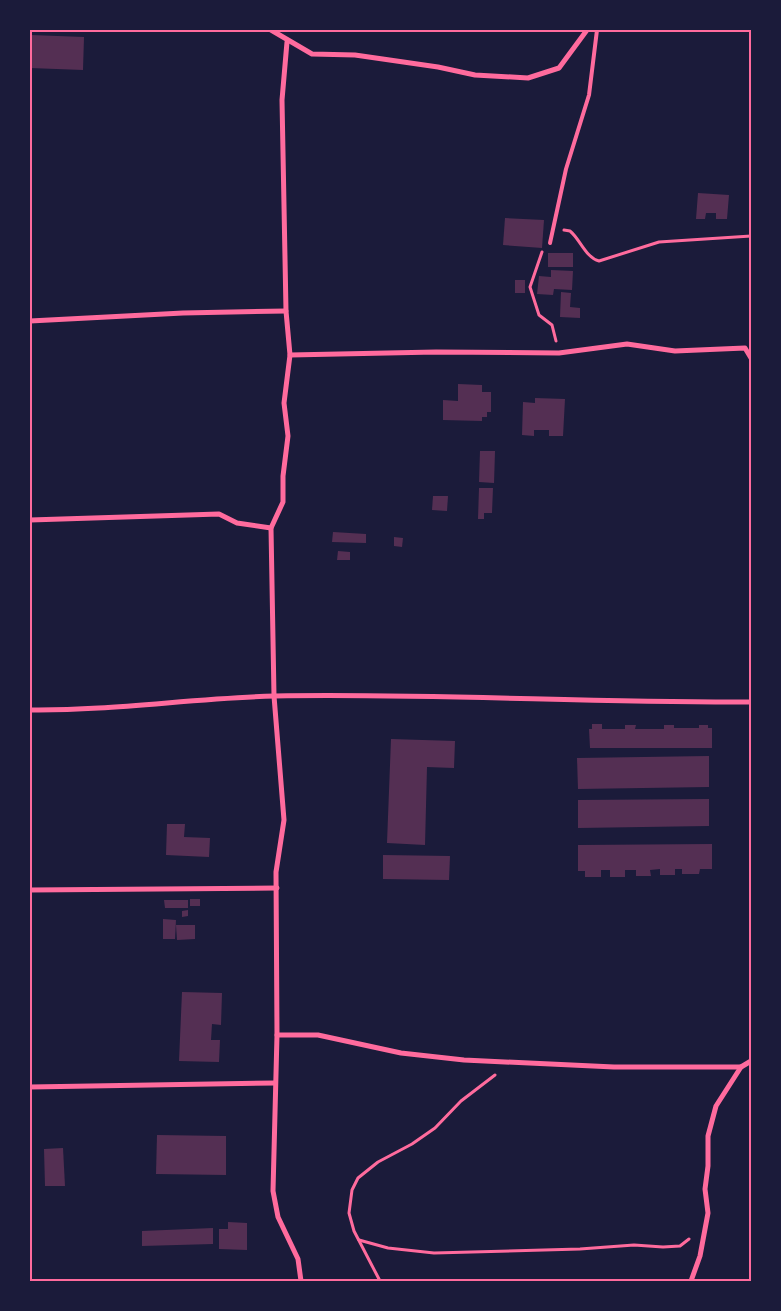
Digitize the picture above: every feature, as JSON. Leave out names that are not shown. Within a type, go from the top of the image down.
[{"type":"street","points":[[271,30],[287,42],[312,54],[356,54],[475,76],[528,78],[559,68],[587,30]]},
{"type":"street","points":[[287,42],[282,100],[286,311],[290,356],[284,403],[288,436],[282,476],[283,502],[271,528],[274,696],[284,820],[276,872],[277,1035],[273,1191],[278,1217],[298,1259],[301,1281]]},
{"type":"street","points":[[30,320],[183,312],[286,311]]},
{"type":"street","points":[[290,356],[436,352],[559,353],[628,344],[675,351],[746,348],[751,358]]},
{"type":"street","points":[[30,520],[219,514],[238,523],[271,528]]},
{"type":"street","points":[[30,710],[274,696],[486,697],[603,701],[751,702]]},
{"type":"street","points":[[30,890],[277,888]]},
{"type":"street","points":[[277,1035],[318,1035],[400,1053],[464,1060],[614,1067],[741,1067]]},
{"type":"street","points":[[691,1281],[700,1256],[708,1213],[705,1189],[708,1166],[708,1136],[716,1106],[741,1067],[751,1061]]},
{"type":"street","points":[[30,1086],[275,1083]]},
{"type":"lane","points":[[550,243],[566,169],[588,95],[597,30]]},
{"type":"path","points":[[559,353],[552,325],[539,316],[530,287],[544,248],[564,230],[570,231],[584,250],[595,260],[599,261],[659,242],[751,236]]},
{"type":"path","points":[[380,1281],[359,1240],[349,1213],[352,1190],[358,1178],[378,1162],[412,1144],[435,1128],[461,1101],[484,1086],[508,1062]]},
{"type":"path","points":[[359,1240],[388,1248],[434,1253],[580,1249],[634,1245],[680,1246],[697,1232],[704,1234]]},
{"type":"building","points":[[31,35],[84,37],[83,70],[30,68]]},
{"type":"building","points":[[698,193],[729,195],[727,219],[716,219],[716,213],[706,213],[705,219],[696,219]]},
{"type":"building","points":[[505,218],[544,220],[542,248],[503,245]]},
{"type":"building","points":[[548,253],[573,253],[573,267],[548,267]]},
{"type":"building","points":[[551,270],[573,271],[572,290],[554,289],[553,295],[537,294],[539,276],[551,277]]},
{"type":"building","points":[[515,280],[525,280],[525,293],[515,293]]},
{"type":"building","points":[[561,292],[571,293],[570,307],[580,308],[580,318],[560,317]]},
{"type":"building","points":[[458,384],[482,385],[482,392],[491,392],[491,412],[487,412],[487,417],[482,417],[482,421],[443,420],[443,400],[458,401]]},
{"type":"building","points":[[535,398],[565,399],[563,436],[549,436],[549,430],[534,430],[534,436],[522,435],[523,402],[535,403]]},
{"type":"building","points":[[480,451],[495,451],[494,483],[479,482]]},
{"type":"building","points":[[479,488],[493,488],[492,513],[484,513],[484,519],[478,519]]},
{"type":"building","points":[[433,496],[448,496],[447,511],[432,510]]},
{"type":"building","points":[[333,532],[366,534],[366,543],[332,542]]},
{"type":"building","points":[[394,537],[403,538],[402,547],[394,546]]},
{"type":"building","points":[[338,551],[350,552],[350,560],[337,560]]},
{"type":"building","points":[[592,724],[602,724],[602,729],[625,729],[625,725],[636,725],[635,729],[664,729],[664,725],[674,725],[674,728],[699,728],[699,725],[708,725],[708,728],[712,728],[712,748],[590,748],[589,729],[592,729]]},
{"type":"building","points":[[391,739],[455,741],[454,768],[427,767],[425,845],[387,843]]},
{"type":"building","points":[[709,756],[709,787],[578,789],[577,758]]},
{"type":"building","points":[[709,799],[709,826],[578,828],[578,800]]},
{"type":"building","points":[[167,824],[185,824],[184,837],[210,838],[209,857],[166,855]]},
{"type":"building","points":[[712,844],[712,869],[700,869],[699,874],[682,874],[682,869],[675,869],[675,875],[660,875],[660,869],[650,870],[651,876],[636,876],[636,870],[625,870],[625,877],[610,877],[610,870],[601,870],[601,877],[585,877],[585,871],[578,871],[578,845]]},
{"type":"building","points":[[383,855],[450,856],[449,880],[383,879]]},
{"type":"building","points":[[190,899],[200,899],[200,906],[190,906]]},
{"type":"building","points":[[164,900],[188,900],[188,908],[165,908]]},
{"type":"building","points":[[188,910],[188,916],[182,917],[182,911]]},
{"type":"building","points":[[163,919],[176,920],[175,939],[163,939]]},
{"type":"building","points":[[176,925],[195,925],[195,939],[177,940]]},
{"type":"building","points":[[182,992],[222,993],[221,1025],[212,1024],[211,1040],[220,1040],[219,1062],[179,1061]]},
{"type":"building","points":[[157,1135],[226,1136],[226,1175],[156,1174]]},
{"type":"building","points":[[63,1148],[65,1186],[45,1186],[44,1149]]},
{"type":"building","points":[[228,1222],[247,1223],[247,1250],[219,1249],[219,1229],[228,1229]]},
{"type":"building","points":[[213,1228],[213,1244],[142,1246],[142,1231]]}]
